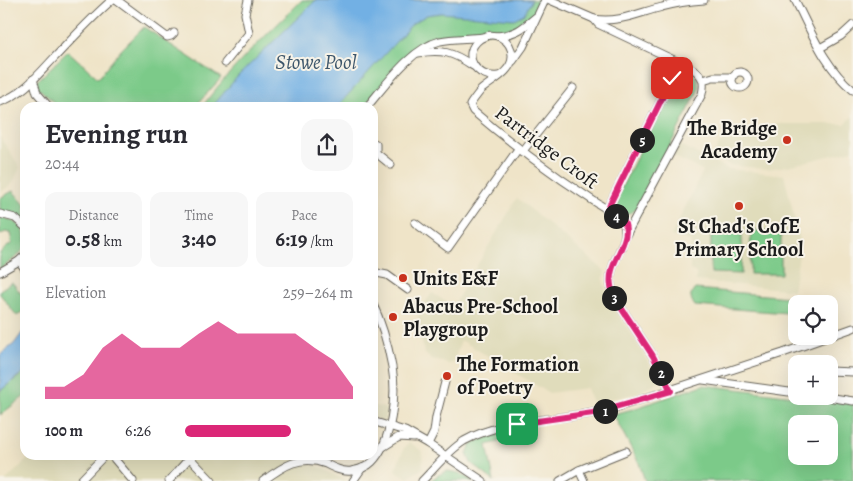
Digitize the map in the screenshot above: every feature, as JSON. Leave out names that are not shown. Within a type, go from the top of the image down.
[{"type":"street","points":[[0,102],[9,99],[26,88],[93,17],[112,0]]},
{"type":"street","points":[[117,0],[167,37],[174,33]]},
{"type":"street","points":[[225,64],[249,33],[245,14],[248,0]]},
{"type":"street","points":[[481,90],[503,73],[511,64],[523,47],[545,0]]},
{"type":"street","points":[[550,0],[594,19],[605,21],[624,21],[661,7],[704,0]]},
{"type":"street","points":[[795,0],[820,48],[837,74],[853,90]]},
{"type":"street","points":[[371,102],[415,54],[427,46],[440,41],[512,34],[521,30],[536,17]]},
{"type":"street","points":[[594,19],[598,24],[624,34],[682,63],[700,74],[703,80],[702,94],[626,235],[611,272],[611,289],[614,297],[653,356],[671,391]]},
{"type":"street","points":[[820,48],[841,36],[853,25]]},
{"type":"street","points":[[497,36],[503,39],[511,48],[511,64]]},
{"type":"street","points":[[474,66],[471,58],[472,52],[477,41],[484,37]]},
{"type":"street","points":[[415,54],[444,51],[474,66],[482,74],[492,77],[498,76]]},
{"type":"street","points":[[607,210],[672,78],[682,63]]},
{"type":"street","points":[[481,90],[484,82],[482,74]]},
{"type":"street","points":[[703,80],[713,77],[733,77]]},
{"type":"street","points":[[34,80],[37,93],[45,102]]},
{"type":"street","points":[[415,223],[448,248],[520,151],[573,88]]},
{"type":"street","name":"Partridge Croft","points":[[481,90],[470,105],[473,111],[520,151],[584,196],[621,218],[626,235]]},
{"type":"street","points":[[378,157],[390,165]]},
{"type":"street","points":[[0,214],[14,218],[20,223]]},
{"type":"street","points":[[0,272],[19,261]]},
{"type":"street","points":[[378,273],[387,275],[408,290]]},
{"type":"street","points":[[378,315],[393,368],[395,389],[389,426],[383,447],[378,454]]},
{"type":"street","points":[[422,481],[446,456],[463,442],[495,430],[517,424],[609,410],[671,391],[853,328]]},
{"type":"street","points":[[838,371],[853,372]]},
{"type":"street","points":[[702,380],[788,392]]},
{"type":"street","points":[[428,444],[434,432],[445,382]]},
{"type":"street","points":[[838,399],[853,401]]},
{"type":"street","points":[[378,423],[404,431],[419,439],[483,481]]},
{"type":"street","points":[[383,447],[399,437],[419,439]]},
{"type":"street","points":[[560,481],[579,470],[626,451]]},
{"type":"street","points":[[80,481],[100,460]]},
{"type":"street","points":[[115,460],[133,481]]},
{"type":"street","points":[[169,481],[188,460]]},
{"type":"street","points":[[194,460],[212,481]]},
{"type":"street","points":[[263,481],[287,464],[300,460]]},
{"type":"street","points":[[311,460],[344,471],[362,468],[373,460]]},
{"type":"street","points":[[353,481],[362,468]]},
{"type":"street","points":[[579,470],[584,481]]},
{"type":"shaded area","name":"The Bridge Academy","points":[[853,116],[853,150],[788,166],[767,169],[729,165],[713,156],[729,126],[766,130],[773,124],[845,124]]},
{"type":"shaded area","points":[[0,137],[20,167],[13,183],[0,193]]},
{"type":"shaded area","name":"St Chad's CofE Primary School","points":[[678,144],[728,169],[784,175],[801,244],[793,290],[696,281],[696,273],[690,270],[691,241],[671,236],[703,171],[673,156]]},
{"type":"shaded area","points":[[517,198],[605,271],[603,280],[609,301],[659,381],[636,394],[592,402],[587,388],[549,393],[461,340],[454,362],[449,364],[431,359],[424,353],[418,318],[420,310],[432,293],[453,306]]},
{"type":"shaded area","points":[[378,406],[388,409],[385,421],[378,419]]},
{"type":"shaded area","points":[[409,442],[422,451],[423,468],[408,478],[395,470],[404,448]]},
{"type":"shaded area","points":[[27,460],[305,460],[347,481],[5,481]]},
{"type":"green space","name":"Stowe Pool","points":[[302,0],[540,0],[533,16],[525,23],[511,29],[441,37],[422,44],[410,54],[367,102],[205,102],[236,65]]},
{"type":"green space","points":[[144,27],[221,78],[199,102],[54,102],[34,84],[68,51],[98,78],[122,49]]},
{"type":"green space","points":[[687,73],[697,79],[699,84],[698,91],[639,206],[631,213],[625,213],[617,208],[617,196],[676,80],[681,75]]},
{"type":"green space","points":[[13,191],[20,199],[20,222],[0,212],[0,198]]},
{"type":"green space","points":[[0,217],[13,221],[20,226],[20,254],[0,269],[0,253],[12,243],[12,236],[10,233],[5,232],[0,235]]},
{"type":"green space","points":[[711,230],[742,231],[741,274],[711,273]]},
{"type":"green space","points":[[751,231],[781,231],[781,274],[750,274]]},
{"type":"green space","points":[[12,282],[20,292],[20,313],[17,316],[0,294],[0,290]]},
{"type":"green space","points":[[695,289],[788,297],[788,312],[695,306],[691,297]]},
{"type":"green space","points":[[20,376],[20,400],[0,415],[0,391]]},
{"type":"green space","points":[[703,385],[788,395],[788,405],[838,405],[838,401],[853,403],[853,481],[645,481],[639,463],[613,414]]},
{"type":"green space","points":[[512,430],[514,438],[487,445],[494,481],[471,463],[467,454],[470,446],[482,439]]},
{"type":"green space","points":[[448,471],[459,473],[473,481],[430,481]]},
{"type":"water","name":"Stowe Pool","points":[[316,0],[532,0],[524,14],[514,19],[441,13],[427,15],[413,23],[342,102],[216,102],[238,76]]},
{"type":"water","points":[[20,336],[20,375],[0,391],[0,355],[14,344]]},
{"type":"place","name":"The Bridge Academy","points":[[787,140]]},
{"type":"place","name":"St Chad's CofE Primary School","points":[[739,206]]},
{"type":"place","name":"Units E&F","points":[[403,278]]},
{"type":"place","name":"Abacus Pre-School Playgroup","points":[[393,317]]},
{"type":"place","name":"The Formation of Poetry","points":[[447,376]]},
{"type":"route","points":[[517,424],[609,410],[671,391],[653,356],[614,297],[611,289],[611,272],[626,235],[621,218],[607,210],[672,78]]}]
